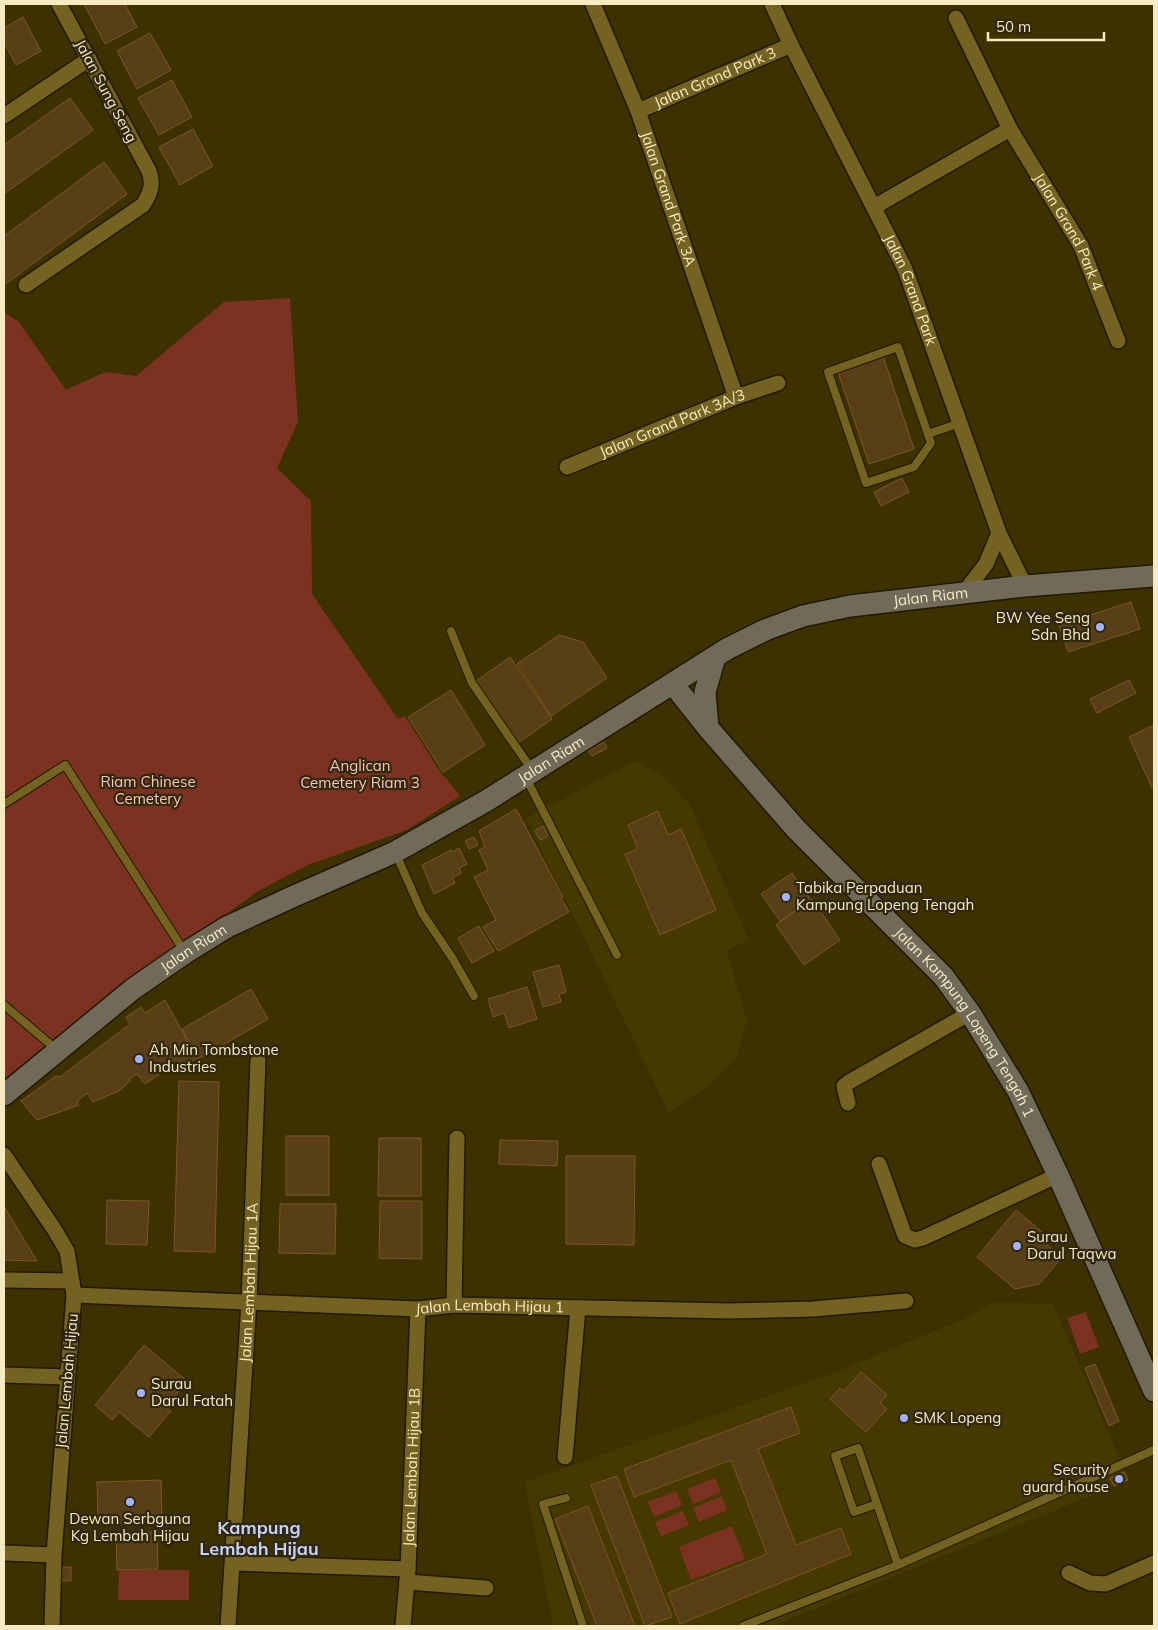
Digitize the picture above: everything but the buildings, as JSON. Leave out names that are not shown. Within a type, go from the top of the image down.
[{"type":"main road","name":"Jalan Riam","points":[[4,1095],[133,989],[185,953],[235,924],[395,852],[486,801],[715,657],[765,630],[803,616],[850,606],[1025,586],[1154,577]]},
{"type":"main road","points":[[708,728],[705,692],[715,657]]},
{"type":"main road","name":"Jalan Kampung Lopeng Tengah 1","points":[[673,684],[708,728],[796,830],[943,976],[970,1013],[1018,1091],[1058,1175],[1154,1391]]},
{"type":"main road","points":[[645,702],[658,702],[670,706],[708,728]]},
{"type":"street","name":"Jalan Sung Seng","points":[[26,285],[143,205],[151,188],[152,178],[60,4]]},
{"type":"street","name":"Jalan Grand Park 3A","points":[[594,4],[638,111],[736,397]]},
{"type":"street","name":"Jalan Grand Park","points":[[772,4],[791,46],[906,269],[999,533],[1025,586]]},
{"type":"street","name":"Jalan Grand Park 4","points":[[956,18],[1010,130],[1081,246],[1118,341]]},
{"type":"street","name":"Jalan Grand Park 3","points":[[638,111],[791,46]]},
{"type":"street","points":[[4,116],[89,59]]},
{"type":"street","points":[[874,208],[1010,130]]},
{"type":"street","name":"Jalan Grand Park 3A/3","points":[[567,467],[736,397],[778,383]]},
{"type":"street","points":[[963,594],[986,564],[999,533]]},
{"type":"street","points":[[848,1103],[844,1086],[849,1082],[970,1013]]},
{"type":"street","name":"Jalan Lembah Hijau 1A","points":[[228,1626],[250,1302],[258,1060]]},
{"type":"street","points":[[454,1305],[457,1138]]},
{"type":"street","name":"Jalan Lembah Hijau","points":[[4,1155],[67,1251],[73,1288],[54,1555],[52,1626]]},
{"type":"street","points":[[879,1164],[905,1236],[915,1240],[1058,1175]]},
{"type":"street","name":"Jalan Lembah Hijau 1","points":[[4,1280],[73,1288],[250,1302],[418,1308],[454,1305],[729,1311],[813,1309],[906,1302]]},
{"type":"street","name":"Jalan Lembah Hijau 1B","points":[[403,1626],[408,1575],[418,1308]]},
{"type":"street","points":[[565,1457],[578,1308]]},
{"type":"street","points":[[4,1375],[67,1377]]},
{"type":"street","points":[[4,1553],[54,1555]]},
{"type":"street","points":[[233,1562],[408,1575],[486,1588]]},
{"type":"street","points":[[1069,1573],[1090,1583],[1106,1584],[1154,1563]]},
{"type":"lane","points":[[898,347],[928,434],[931,443],[914,467],[866,483],[828,372],[898,347]]},
{"type":"lane","points":[[928,434],[960,423]]},
{"type":"lane","points":[[451,631],[472,683],[529,774],[617,956]]},
{"type":"lane","points":[[4,804],[65,764],[185,953]]},
{"type":"lane","points":[[395,852],[422,913],[453,959],[474,996]]},
{"type":"lane","points":[[4,1005],[59,1051]]},
{"type":"lane","points":[[876,1504],[854,1512],[835,1456],[858,1448],[898,1565]]},
{"type":"lane","points":[[743,1626],[898,1565],[1154,1450]]},
{"type":"lane","points":[[566,1498],[542,1504],[582,1626]]},
{"type":"shaded area","points":[[635,761],[662,775],[690,805],[749,940],[727,951],[747,1020],[736,1060],[709,1085],[669,1113],[526,818]]},
{"type":"shaded area","name":"SMK Lopeng","points":[[993,1302],[1053,1304],[1129,1480],[773,1626],[553,1626],[525,1482],[838,1371],[968,1317]]},
{"type":"green space","name":"Riam Chinese Cemetery","points":[[290,298],[298,422],[277,468],[311,501],[312,594],[398,719],[405,716],[442,775],[460,796],[407,830],[308,865],[258,891],[56,1038],[4,1079],[4,312],[19,322],[66,390],[105,372],[136,376],[224,302]]},
{"type":"green space","points":[[1086,1312],[1099,1347],[1080,1354],[1067,1318]]},
{"type":"green space","points":[[715,1478],[721,1492],[693,1504],[687,1489]]},
{"type":"green space","points":[[676,1491],[682,1505],[654,1517],[648,1502]]},
{"type":"green space","points":[[722,1496],[727,1510],[699,1522],[693,1508]]},
{"type":"green space","points":[[683,1511],[689,1525],[661,1536],[655,1522]]},
{"type":"green space","points":[[732,1526],[745,1559],[691,1580],[679,1547]]},
{"type":"green space","points":[[119,1570],[189,1570],[189,1600],[118,1600]]},
{"type":"place","name":"BW Yee Seng Sdn Bhd","points":[[1100,627]]},
{"type":"place","name":"Tabika Perpaduan Kampung Lopeng Tengah","points":[[786,897]]},
{"type":"place","name":"Ah Min Tombstone Industries","points":[[139,1059]]},
{"type":"place","name":"Surau Darul Taqwa","points":[[1017,1246]]},
{"type":"place","name":"Surau Darul Fatah","points":[[141,1393]]},
{"type":"place","name":"SMK Lopeng","points":[[904,1418]]},
{"type":"place","name":"Security guard house","points":[[1119,1479]]},
{"type":"place","name":"Dewan Serbguna Kg Lembah Hijau","points":[[130,1502]]},
{"type":"district","name":"Kampung Lembah Hijau","points":[[259,1538]]},
{"type":"park label","name":"Anglican Cemetery Riam 3","points":[[360,774]]}]
